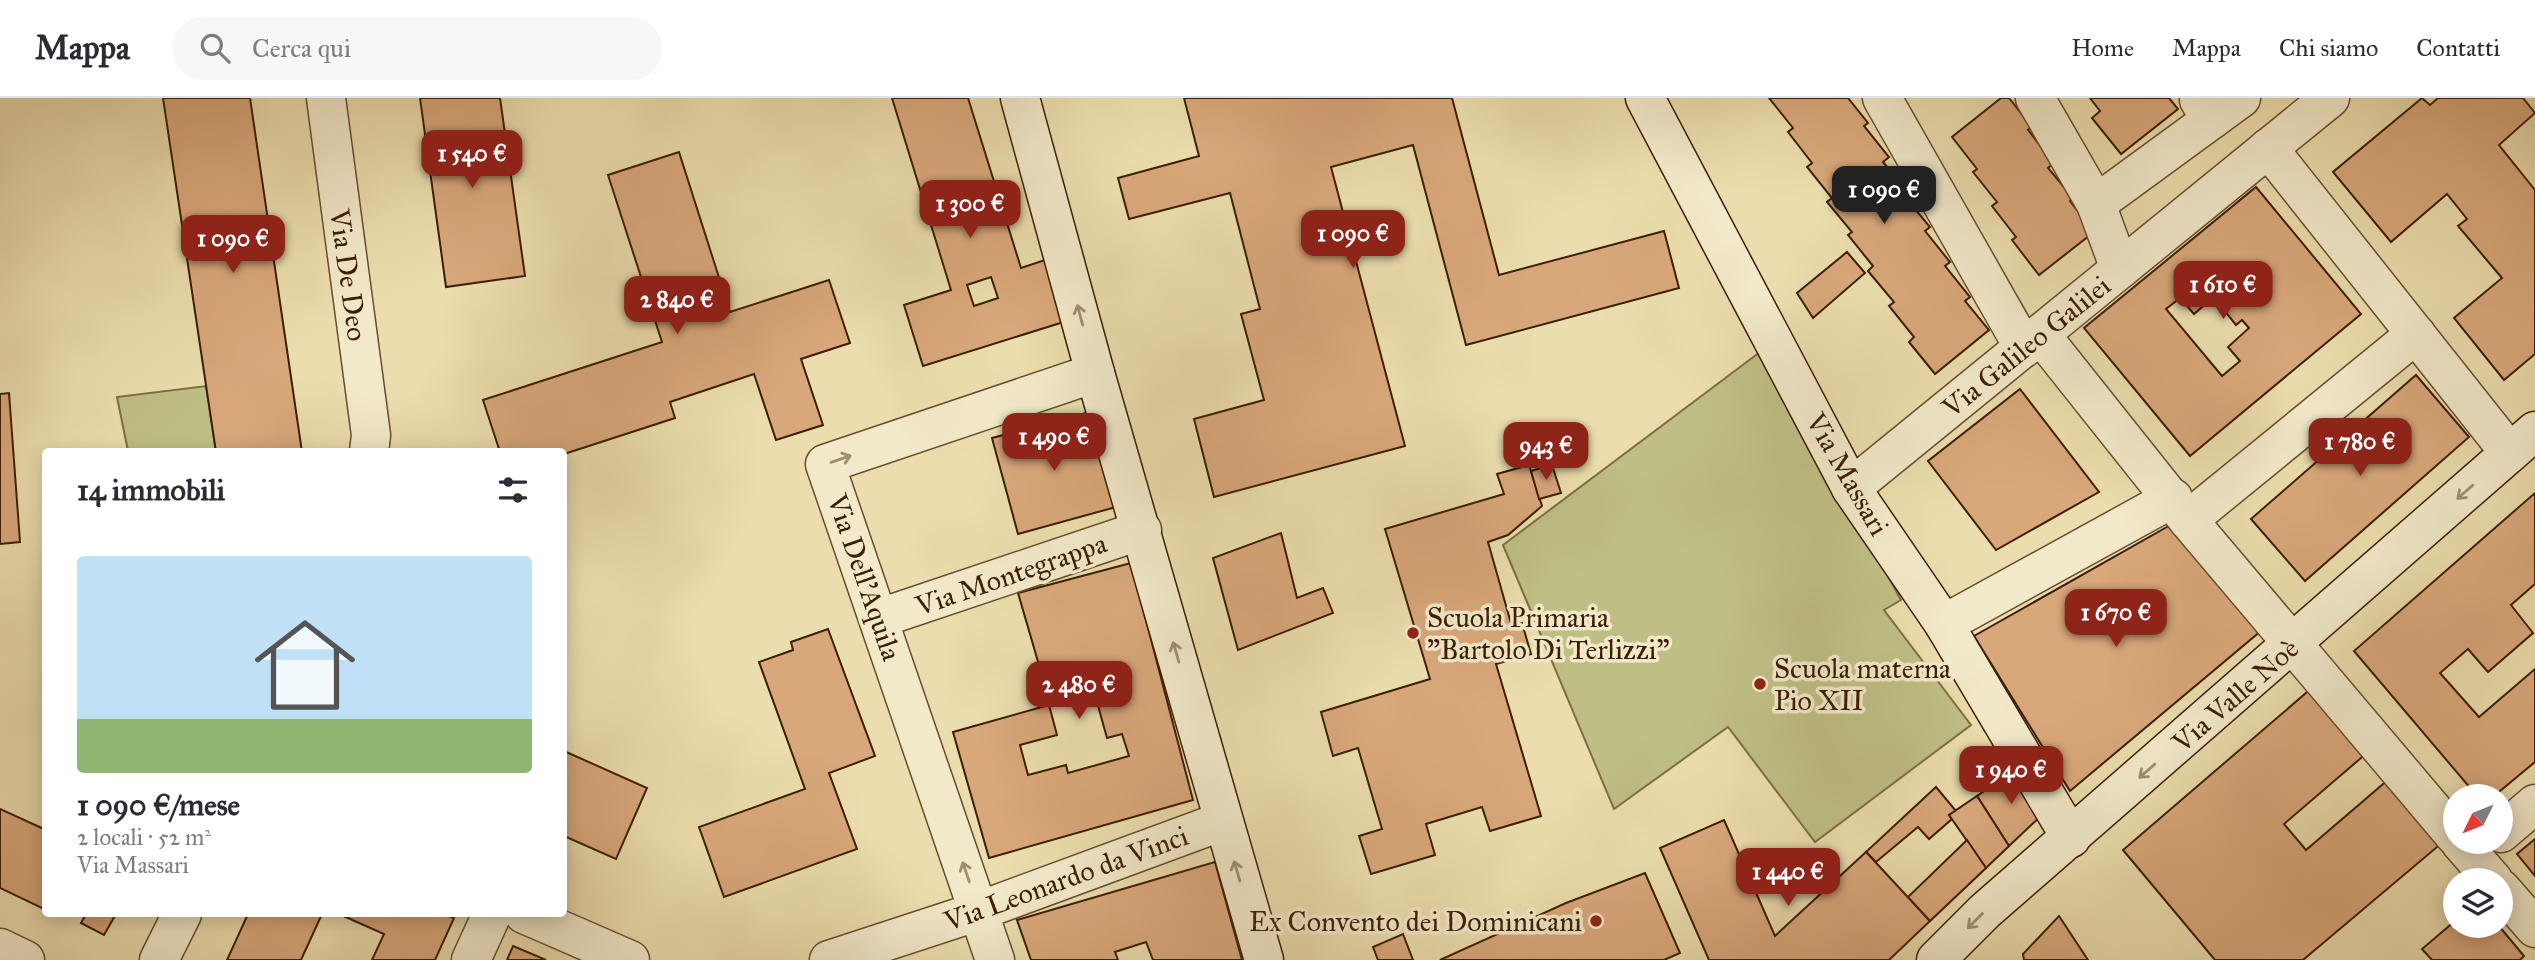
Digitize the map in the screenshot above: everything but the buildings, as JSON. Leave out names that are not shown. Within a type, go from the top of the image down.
[{"type":"street","name":"Via De Deo","points":[[326,98],[371,435],[369,448]]},
{"type":"street","points":[[1020,98],[1264,960]]},
{"type":"street","name":"Via Massari","points":[[1645,98],[1851,488],[1944,624],[2071,838]]},
{"type":"street","points":[[1882,98],[2032,341],[2180,509],[2292,645],[2443,809]]},
{"type":"street","points":[[2035,98],[2096,204],[2120,269]]},
{"type":"street","name":"Via Galileo Galilei","points":[[1851,488],[2330,98]]},
{"type":"street","points":[[2096,204],[2217,105]]},
{"type":"street","points":[[2268,148],[2416,334],[2522,442]]},
{"type":"street","points":[[1944,624],[2180,509],[2416,334]]},
{"type":"street","name":"Via Dell'Aquila","points":[[995,960],[825,464],[1096,373]]},
{"type":"street","name":"Via Valle Noè","points":[[1936,960],[1985,911],[2522,442]]},
{"type":"street","name":"Via Montegrappa","points":[[880,618],[1142,530]]},
{"type":"street","points":[[2513,821],[2535,804]]},
{"type":"street","name":"Via Leonardo da Vinci","points":[[829,960],[979,911],[1223,821]]},
{"type":"street","points":[[2513,903],[2535,928]]},
{"type":"street","points":[[159,960],[180,917]]},
{"type":"street","points":[[471,960],[491,917]]},
{"type":"street","points":[[531,917],[630,960]]},
{"type":"street","points":[[0,948],[25,960]]},
{"type":"green space","name":"Scuola materna Pio XII","points":[[1764,349],[1901,600],[1884,610],[1971,725],[1815,842],[1728,727],[1614,809],[1503,545]]},
{"type":"green space","points":[[206,386],[216,448],[127,448],[117,397]]},
{"type":"place","name":"Scuola Primaria \"Bartolo Di Terlizzi\"","points":[[1413,633]]},
{"type":"place","name":"Scuola materna Pio XII","points":[[1760,684]]},
{"type":"place","name":"Ex Convento dei Dominicani","points":[[1596,921]]}]
